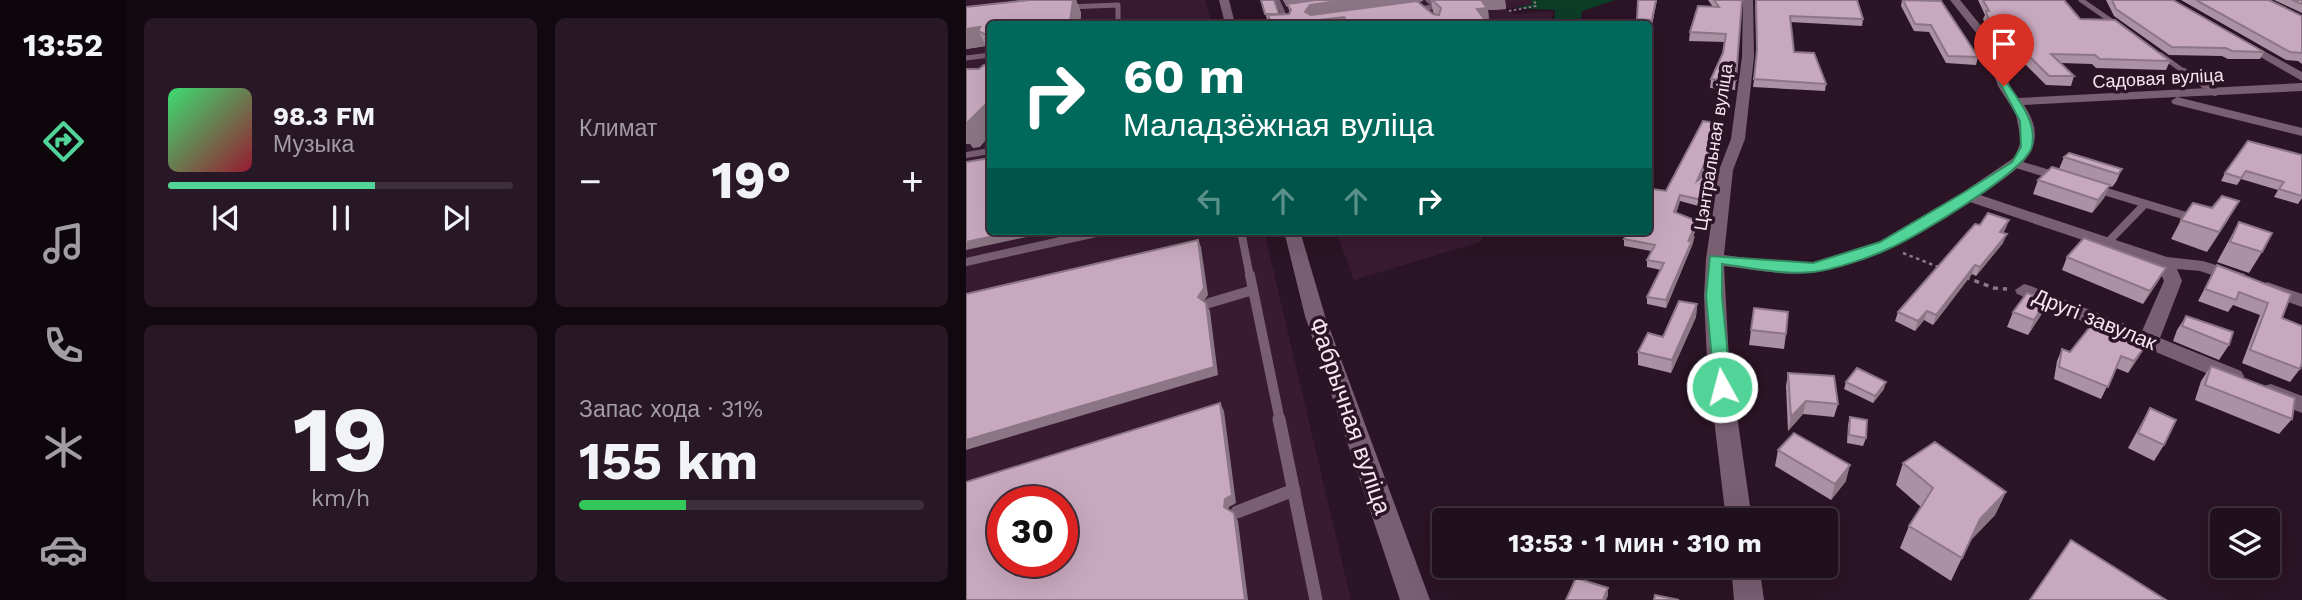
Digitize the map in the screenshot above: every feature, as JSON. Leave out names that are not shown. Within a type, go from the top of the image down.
[{"type":"street","points":[[1224,0],[1227,21]]},
{"type":"street","name":"Цэнтральная вуліца","points":[[1737,508],[1718,360],[1715,259],[1726,170],[1738,139],[1748,57],[1748,0]]},
{"type":"street","points":[[1715,259],[1784,268],[1814,267],[1885,246],[2016,164],[2028,141],[2026,121],[2004,86],[1986,37],[1955,0]]},
{"type":"street","points":[[2230,35],[2302,77]]},
{"type":"street","name":"Садовая вуліца","points":[[2015,102],[2302,88]]},
{"type":"street","points":[[2215,93],[2245,117]]},
{"type":"street","points":[[2157,96],[2302,132]]},
{"type":"street","points":[[1968,196],[2109,241],[2165,262],[2203,266],[2302,301]]},
{"type":"street","name":"Фабрычная вуліца","points":[[1293,235],[1320,329],[1415,600]]},
{"type":"street","points":[[2148,341],[2173,281],[2165,262]]},
{"type":"street","name":"Другі завулак","points":[[2024,290],[2302,405]]},
{"type":"street","points":[[1746,578],[1749,600]]},
{"type":"lane","points":[[1277,0],[1288,21]]},
{"type":"lane","points":[[1407,11],[1436,6],[1428,0]]},
{"type":"lane","points":[[2081,0],[2126,31]]},
{"type":"lane","points":[[1059,8],[1118,5],[1118,21]]},
{"type":"lane","points":[[1420,9],[1430,17]]},
{"type":"lane","points":[[1284,13],[1297,12]]},
{"type":"lane","points":[[2159,54],[2215,93]]},
{"type":"lane","points":[[966,58],[987,55]]},
{"type":"lane","points":[[966,155],[987,152]]},
{"type":"lane","points":[[966,163],[987,160]]},
{"type":"lane","points":[[2016,164],[2067,180]]},
{"type":"lane","points":[[2093,188],[2186,216]]},
{"type":"lane","points":[[2109,241],[2145,204]]},
{"type":"lane","points":[[966,262],[1087,235]]},
{"type":"lane","points":[[1242,235],[1316,600]]},
{"type":"lane","points":[[1209,303],[1253,290]]},
{"type":"lane","points":[[1237,512],[1294,489]]},
{"type":"path","points":[[1509,11],[1536,6],[1534,0]]},
{"type":"path","points":[[1885,246],[1946,269]]},
{"type":"path","name":"Другі завулак","points":[[1958,274],[1994,288],[2024,290]]},
{"type":"shaded area","points":[[966,0],[1205,0],[1211,21],[987,21],[987,235],[1265,235],[1351,600],[966,600]]},
{"type":"shaded area","points":[[1261,0],[1531,0],[1533,4],[1506,9],[1514,14],[1553,11],[1551,21],[1267,21]]},
{"type":"shaded area","points":[[1337,235],[1484,235],[1480,242],[1354,280]]},
{"type":"green space","points":[[1531,0],[1615,0],[1582,11],[1580,21],[1554,21],[1555,10],[1516,8],[1532,4]]},
{"type":"building","points":[[1030,0],[1073,0],[1070,21],[987,21],[987,34],[984,34],[978,31],[980,27],[966,29],[966,7]]},
{"type":"building","points":[[1261,0],[1274,0],[1279,14],[1265,14]]},
{"type":"building","points":[[1344,0],[1310,5],[1305,12],[1311,15],[1417,1],[1433,14],[1439,15],[1441,8],[1432,0],[1481,0],[1487,8],[1477,9],[1486,21],[1347,21],[1344,17],[1310,21],[1271,21],[1268,15],[1289,14],[1291,10],[1287,4]]},
{"type":"building","points":[[1638,0],[1656,0],[1652,20],[1637,19]]},
{"type":"building","points":[[1714,0],[1742,0],[1736,80],[1711,79],[1723,53],[1726,34],[1690,32],[1698,6],[1719,7]]},
{"type":"building","points":[[1756,0],[1857,0],[1863,19],[1790,16],[1794,52],[1814,53],[1826,84],[1754,79],[1757,50]]},
{"type":"building","points":[[1903,0],[1941,1],[1978,57],[1948,56],[1931,25],[1915,24]]},
{"type":"building","points":[[1983,0],[2064,0],[2080,19],[2115,20],[2170,61],[2100,59],[2095,55],[2051,54],[2074,76],[2049,76],[2007,34],[1998,34],[1989,21],[1986,11],[1989,11]]},
{"type":"building","points":[[2112,0],[2173,0],[2264,52],[2172,47],[2116,9]]},
{"type":"building","points":[[2196,0],[2269,0],[2302,16],[2302,53],[2290,52]]},
{"type":"building","points":[[987,65],[987,103],[966,124],[966,69],[979,69]]},
{"type":"building","points":[[1703,121],[1722,124],[1697,181],[1717,166],[1702,200],[1680,195],[1674,212],[1697,221],[1688,242],[1694,236],[1666,300],[1647,297],[1664,263],[1647,260],[1655,245],[1624,239],[1626,235],[1652,235],[1652,191],[1666,191]]},
{"type":"building","points":[[2248,141],[2302,155],[2302,196],[2279,189],[2284,182],[2246,171],[2241,178],[2225,173]]},
{"type":"building","points":[[2069,153],[2122,169],[2118,174],[2064,157]]},
{"type":"building","points":[[987,158],[987,235],[998,235],[966,242],[966,162]]},
{"type":"building","points":[[2052,167],[2110,185],[2098,200],[2038,180]]},
{"type":"building","points":[[2222,196],[2239,201],[2219,232],[2181,220],[2193,203],[2212,208]]},
{"type":"building","points":[[1988,213],[2009,220],[2000,232],[2007,234],[1980,267],[1975,265],[1936,315],[1927,311],[1918,321],[1898,312],[1975,224],[1980,225]]},
{"type":"building","points":[[2239,222],[2272,233],[2262,252],[2230,242]]},
{"type":"building","points":[[2084,238],[2166,268],[2150,291],[2067,257]]},
{"type":"building","points":[[1198,240],[1204,288],[1198,297],[1206,303],[1214,367],[966,440],[966,294]]},
{"type":"building","points":[[2217,265],[2291,294],[2282,318],[2302,326],[2300,369],[2250,350],[2268,303],[2239,292],[2236,300],[2205,289]]},
{"type":"building","points":[[2027,293],[2047,300],[2034,320],[2013,312]]},
{"type":"building","points":[[1679,301],[1697,304],[1672,360],[1638,352],[1648,333],[1663,337]]},
{"type":"building","points":[[1754,308],[1788,312],[1786,334],[1751,330]]},
{"type":"building","points":[[2186,316],[2233,332],[2229,345],[2182,326]]},
{"type":"building","points":[[2094,322],[2146,345],[2134,361],[2121,356],[2108,387],[2059,367],[2062,349],[2070,352]]},
{"type":"building","points":[[2211,366],[2295,398],[2292,419],[2205,385]]},
{"type":"building","points":[[1857,368],[1886,382],[1875,396],[1846,382]]},
{"type":"building","points":[[1788,373],[1834,376],[1838,404],[1806,401],[1791,417]]},
{"type":"building","points":[[1220,403],[1232,495],[1225,499],[1224,507],[1234,513],[1245,600],[966,600],[966,482]]},
{"type":"building","points":[[2150,408],[2176,420],[2164,445],[2138,433]]},
{"type":"building","points":[[1850,417],[1867,420],[1866,438],[1849,435]]},
{"type":"building","points":[[1794,433],[1850,465],[1835,484],[1778,450]]},
{"type":"building","points":[[1935,442],[2006,492],[1980,519],[1962,558],[1909,526],[1933,488],[1903,463]]},
{"type":"building","points":[[2071,540],[2166,600],[2030,600]]},
{"type":"building","points":[[1576,578],[1608,588],[1603,600],[1566,600]]},
{"type":"building","points":[[1655,595],[1679,600],[1654,600]]},
{"type":"route","points":[[1722,387],[1714,296],[1715,259],[1784,268],[1814,267],[1885,246],[1968,196],[2021,159],[2028,141],[2026,121],[2004,86]]}]
